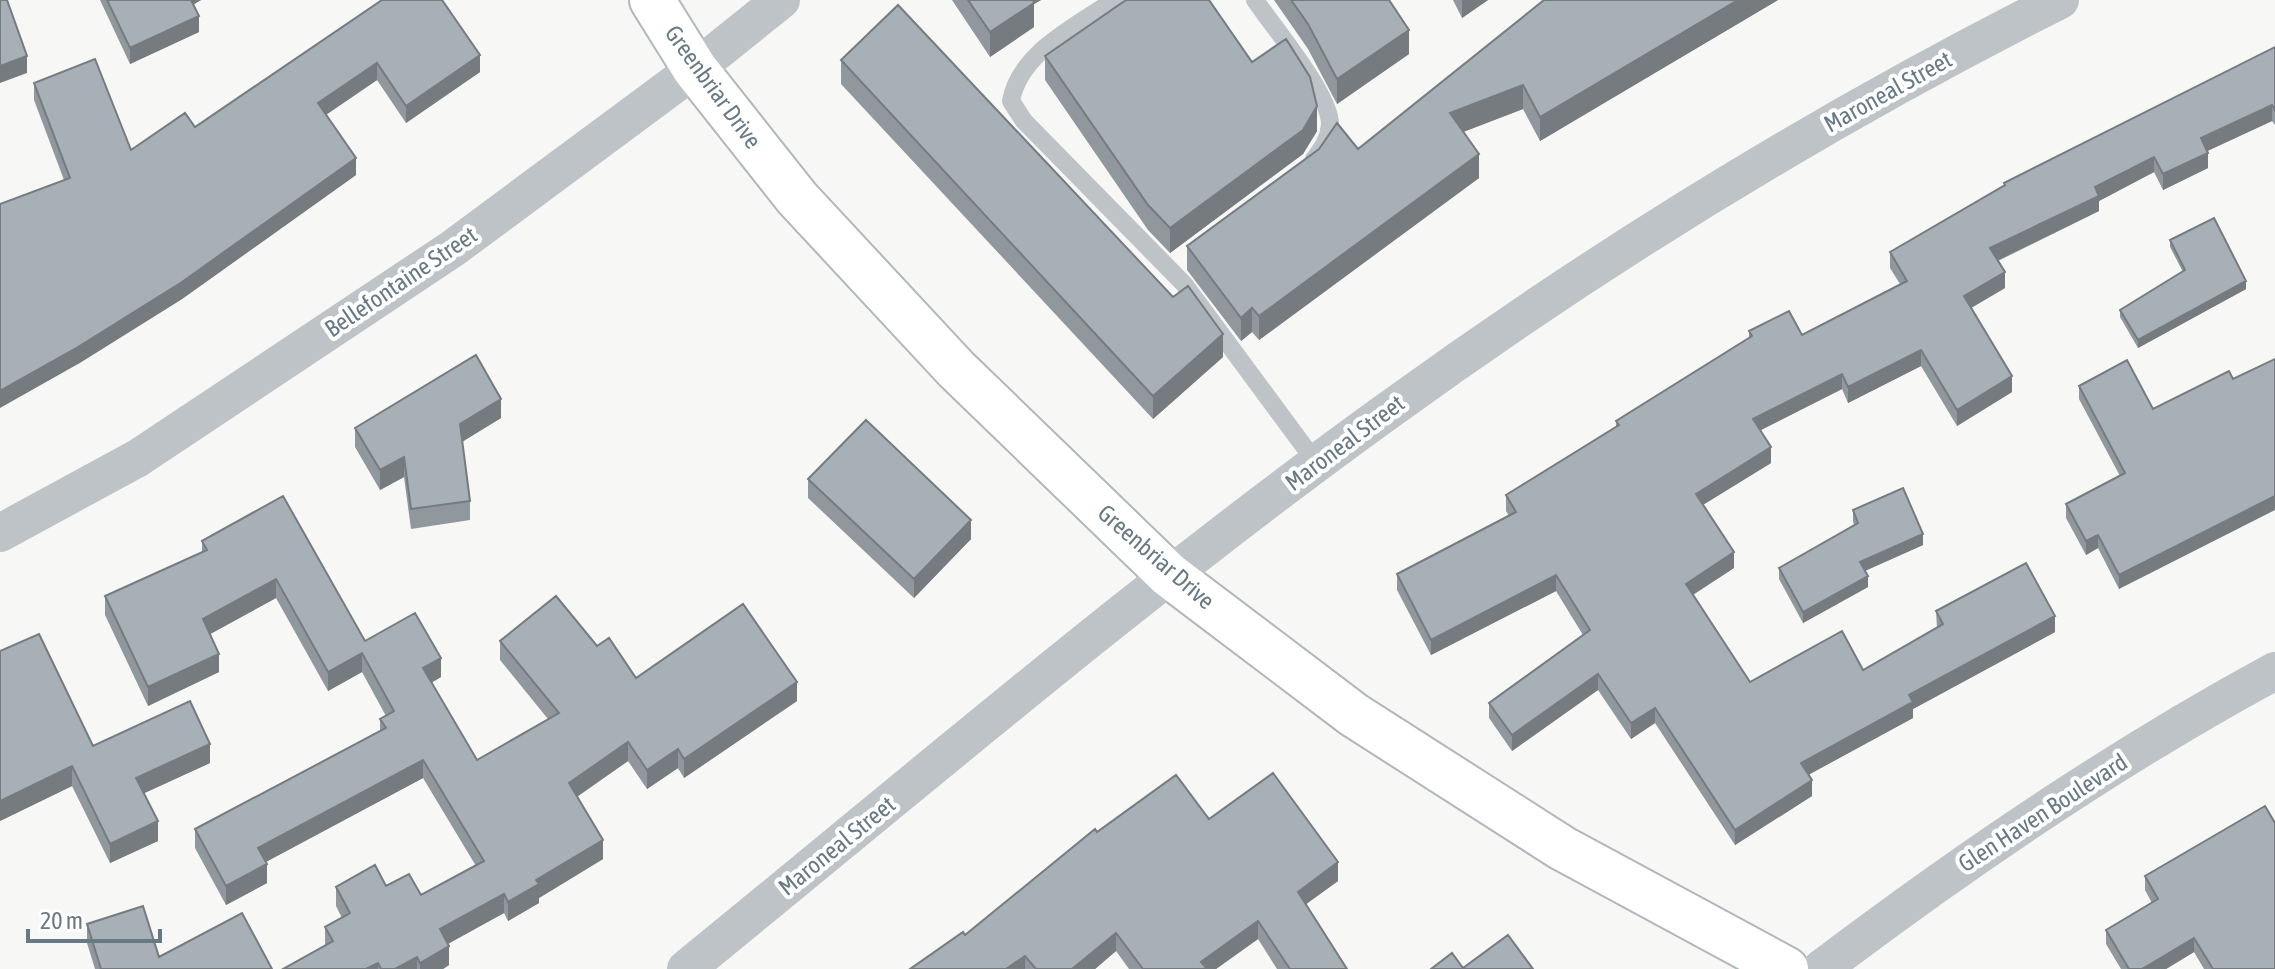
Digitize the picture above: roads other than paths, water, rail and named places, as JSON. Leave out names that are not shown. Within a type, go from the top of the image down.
[{"type":"main road","name":"Greenbriar Drive","points":[[652,0],[695,69],[818,221],[956,369],[1169,575],[1354,715],[1562,848],[1786,969]]},
{"type":"street","name":"Bellefontaine Street","points":[[0,533],[138,458],[452,249],[695,69],[781,0]]},
{"type":"street","name":"Maroneal Street","points":[[686,969],[1169,575],[1390,409],[1569,287],[1789,146],[2060,0]]},
{"type":"street","name":"Glen Haven Boulevard","points":[[1821,969],[1928,889],[2067,795],[2275,671]]},
{"type":"lane","points":[[1114,0],[1026,63],[1014,83],[1011,101],[1024,121],[1174,265],[1317,464]]},
{"type":"lane","points":[[1255,0],[1324,101],[1330,123],[1324,147],[1300,172]]}]
